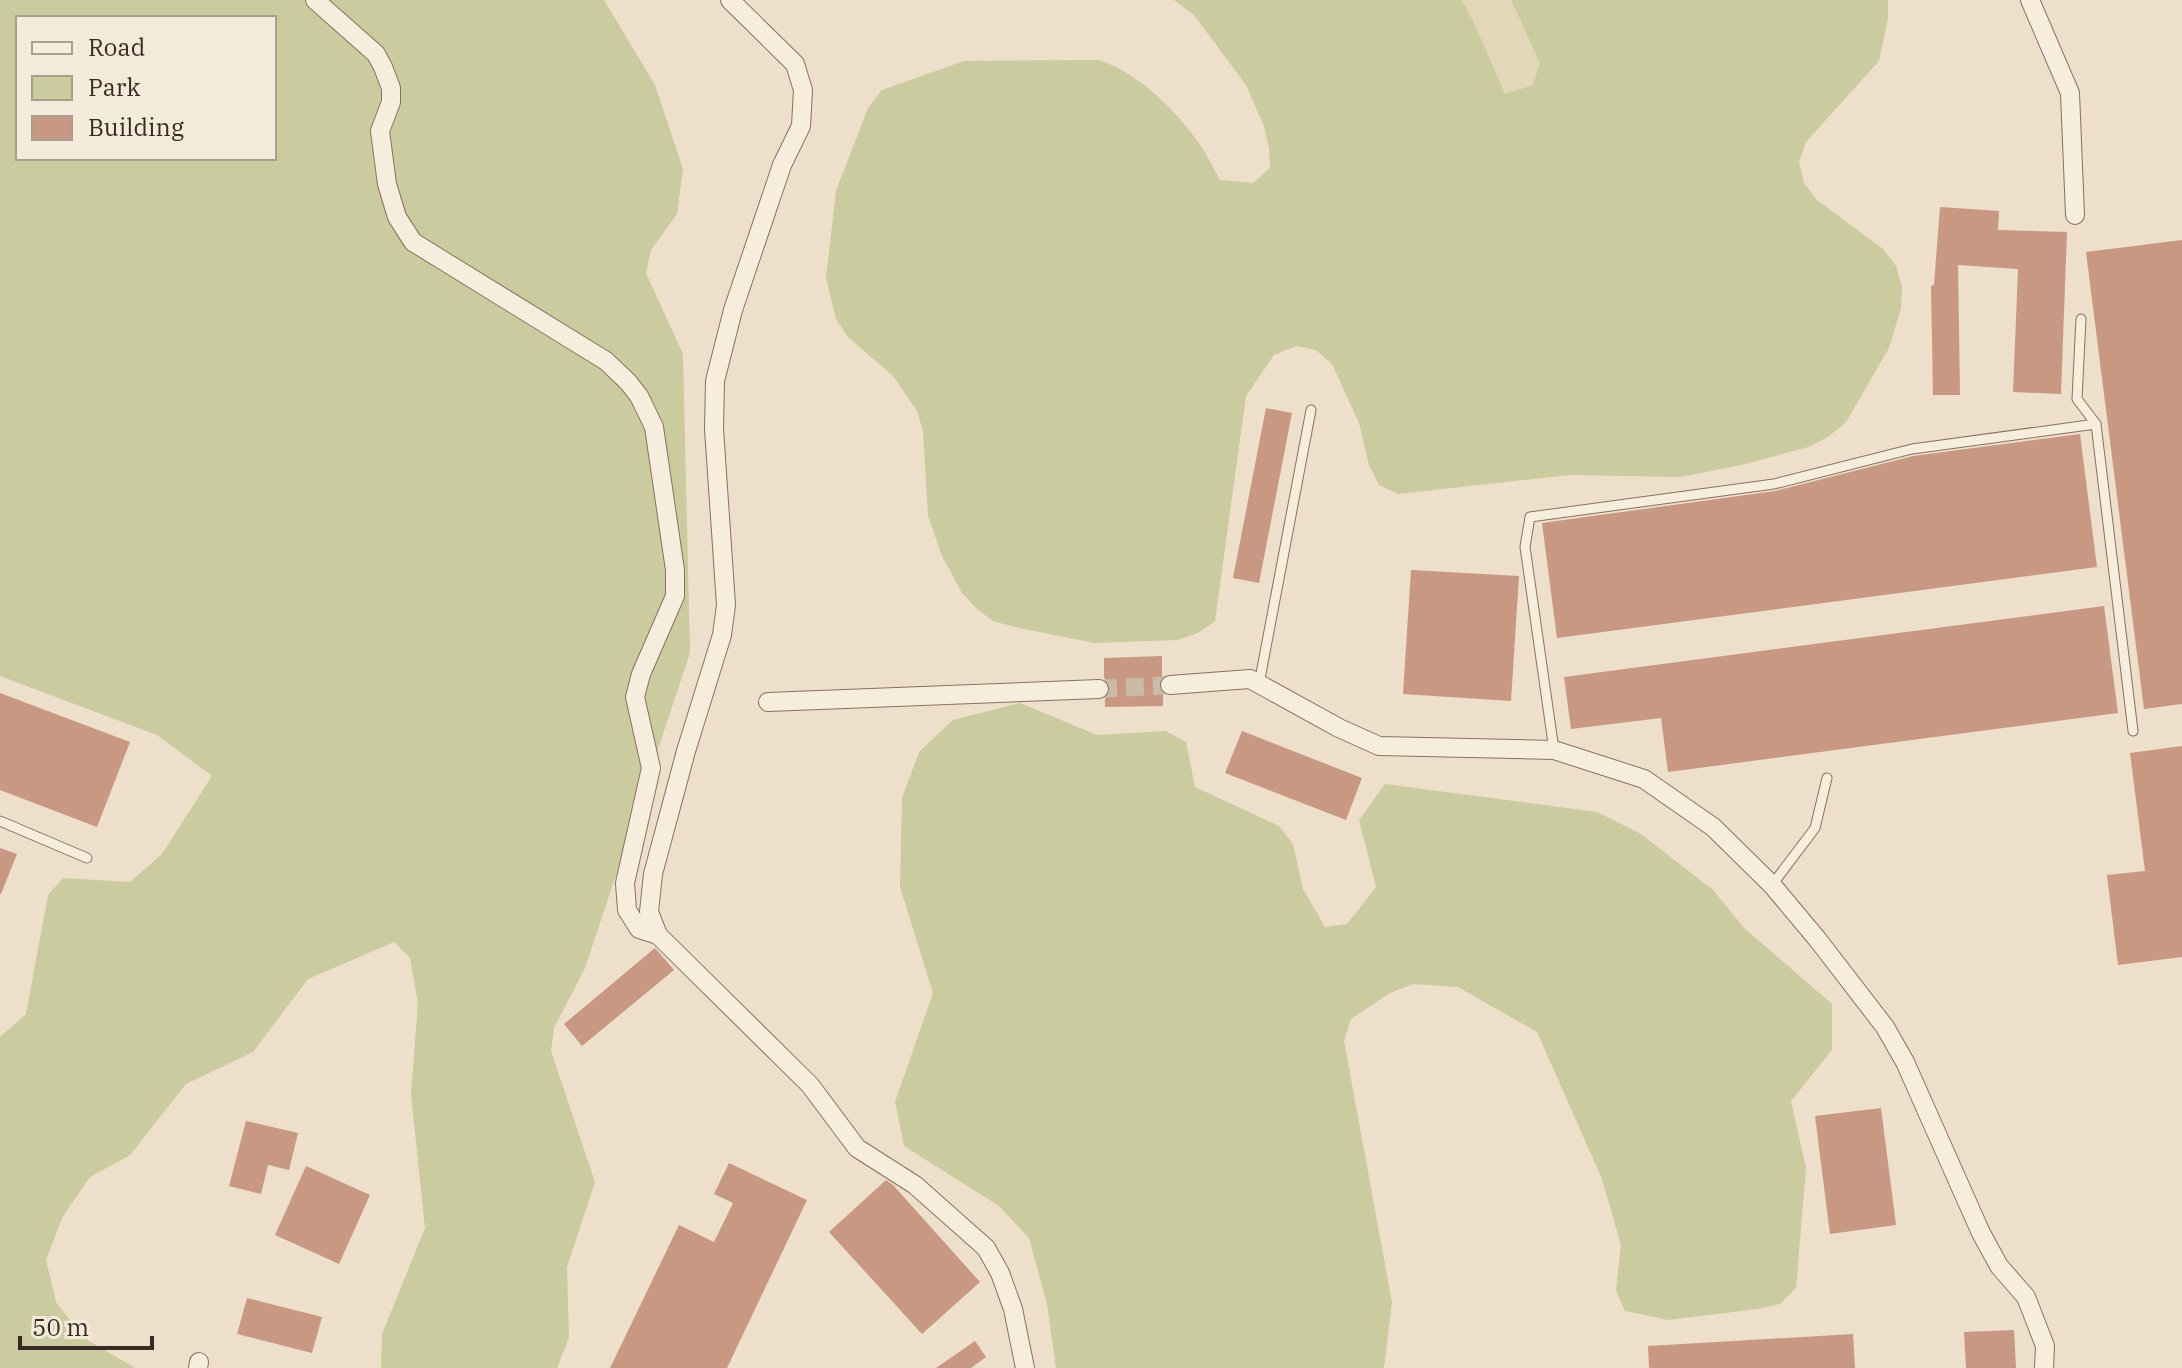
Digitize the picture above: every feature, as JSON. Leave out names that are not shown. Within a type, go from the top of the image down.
[{"type":"street","points":[[315,0],[376,54],[383,67],[391,88],[391,102],[380,131],[387,184],[397,217],[413,242],[606,361],[639,396],[654,427],[675,570],[675,596],[641,674],[635,697],[651,768],[625,883],[627,910],[639,929],[658,935]]},
{"type":"street","points":[[730,0],[795,64],[803,90],[801,126],[782,165],[733,310],[715,381],[714,429],[726,605],[722,635],[686,751],[653,874],[649,912],[658,935],[810,1085],[857,1148],[915,1185],[986,1248],[1000,1273],[1013,1309],[1025,1368]]},
{"type":"street","points":[[2030,0],[2070,93],[2075,215]]},
{"type":"street","points":[[1170,685],[1250,679],[1339,728],[1379,746],[1554,750],[1644,779],[1713,827],[1772,885],[1885,1027],[1905,1062],[1981,1233],[1999,1266],[2026,1297],[2045,1346],[2044,1368]]},
{"type":"street","points":[[768,702],[1099,689]]},
{"type":"lane","points":[[2081,319],[2077,399],[2096,424],[2133,731]]},
{"type":"lane","points":[[1259,684],[1311,410]]},
{"type":"lane","points":[[1554,750],[1525,547],[1530,517],[1774,484],[1912,449],[2096,424]]},
{"type":"lane","points":[[1772,885],[1815,828],[1827,778]]},
{"type":"lane","points":[[0,821],[87,858]]},
{"type":"shaded area","points":[[1462,0],[1511,0],[1540,63],[1533,85],[1505,94]]},
{"type":"green space","points":[[0,0],[604,0],[655,85],[683,169],[677,214],[651,250],[646,273],[683,354],[690,653],[585,968],[554,1028],[551,1051],[595,1182],[567,1267],[569,1337],[557,1368],[381,1368],[382,1334],[425,1228],[411,1094],[418,1003],[410,958],[394,942],[308,979],[253,1052],[186,1084],[130,1155],[90,1177],[63,1216],[46,1260],[56,1302],[84,1338],[135,1368],[0,1368],[0,1037],[26,1014],[48,895],[63,878],[130,882],[162,854],[212,776],[157,735],[0,676]]},
{"type":"green space","points":[[1174,0],[1462,0],[1505,94],[1533,85],[1540,63],[1511,0],[1888,0],[1888,19],[1879,61],[1806,142],[1799,162],[1804,183],[1817,200],[1883,249],[1896,266],[1902,287],[1901,308],[1889,348],[1846,422],[1828,437],[1808,447],[1742,465],[1680,477],[1570,475],[1398,494],[1379,485],[1369,465],[1359,423],[1332,364],[1316,350],[1296,346],[1274,355],[1246,396],[1215,621],[1198,633],[1177,640],[1094,643],[993,621],[962,593],[942,556],[928,516],[923,431],[917,411],[894,377],[848,337],[836,319],[826,278],[836,191],[868,108],[882,90],[964,61],[1099,60],[1114,66],[1141,83],[1178,117],[1201,147],[1220,180],[1253,183],[1270,168],[1264,126],[1246,85],[1194,15]]},
{"type":"green space","points":[[1020,703],[1097,735],[1166,731],[1186,742],[1195,787],[1279,826],[1293,844],[1303,889],[1325,927],[1347,924],[1376,887],[1359,820],[1385,784],[1597,812],[1641,834],[1713,890],[1744,928],[1832,1004],[1832,1050],[1791,1101],[1806,1168],[1796,1288],[1780,1304],[1758,1309],[1668,1320],[1625,1311],[1616,1290],[1621,1245],[1602,1179],[1537,1032],[1458,987],[1413,984],[1390,993],[1351,1019],[1344,1041],[1392,1302],[1384,1368],[1056,1368],[1047,1304],[1029,1238],[999,1206],[904,1146],[895,1102],[933,993],[900,887],[902,798],[919,752],[953,720]]},
{"type":"building","points":[[1940,207],[1999,211],[1998,230],[2067,232],[2061,394],[2013,392],[2018,269],[1958,265],[1960,395],[1933,395],[1931,286],[1934,285]]},
{"type":"building","points":[[2182,240],[2182,704],[2144,709],[2086,252]]},
{"type":"building","points":[[1266,408],[1292,413],[1259,583],[1233,578]]},
{"type":"building","points":[[2080,434],[2097,567],[1557,638],[1542,523],[1775,491],[1913,456]]},
{"type":"building","points":[[1411,570],[1519,576],[1511,701],[1403,694]]},
{"type":"building","points":[[2104,606],[2118,713],[1668,772],[1661,718],[1571,729],[1564,677]]},
{"type":"building","points":[[1162,656],[1162,676],[1158,685],[1163,694],[1163,706],[1105,707],[1105,699],[1111,689],[1104,678],[1104,658]]},
{"type":"building","points":[[0,693],[130,742],[97,827],[0,790]]},
{"type":"building","points":[[1242,731],[1362,778],[1346,820],[1225,773]]},
{"type":"building","points":[[2182,746],[2182,957],[2118,965],[2107,875],[2145,871],[2130,753]]},
{"type":"building","points":[[0,848],[17,854],[1,894],[0,894]]},
{"type":"building","points":[[655,948],[674,970],[582,1046],[564,1024]]},
{"type":"building","points":[[1881,1108],[1896,1225],[1830,1234],[1815,1116]]},
{"type":"building","points":[[246,1121],[298,1133],[289,1170],[268,1165],[261,1194],[229,1186]]},
{"type":"building","points":[[729,1163],[807,1200],[727,1368],[610,1368],[679,1225],[714,1242],[733,1203],[714,1194]]},
{"type":"building","points":[[306,1166],[370,1195],[339,1264],[275,1235]]},
{"type":"building","points":[[886,1180],[980,1282],[922,1334],[829,1232]]},
{"type":"building","points":[[247,1298],[322,1317],[312,1353],[237,1334]]},
{"type":"building","points":[[2014,1330],[2016,1368],[1966,1368],[1964,1332]]},
{"type":"building","points":[[1853,1334],[1855,1368],[1649,1368],[1648,1346]]},
{"type":"building","points":[[975,1341],[986,1357],[971,1368],[936,1368]]},
{"type":"tunnel","points":[[1099,689],[1170,685]]}]
